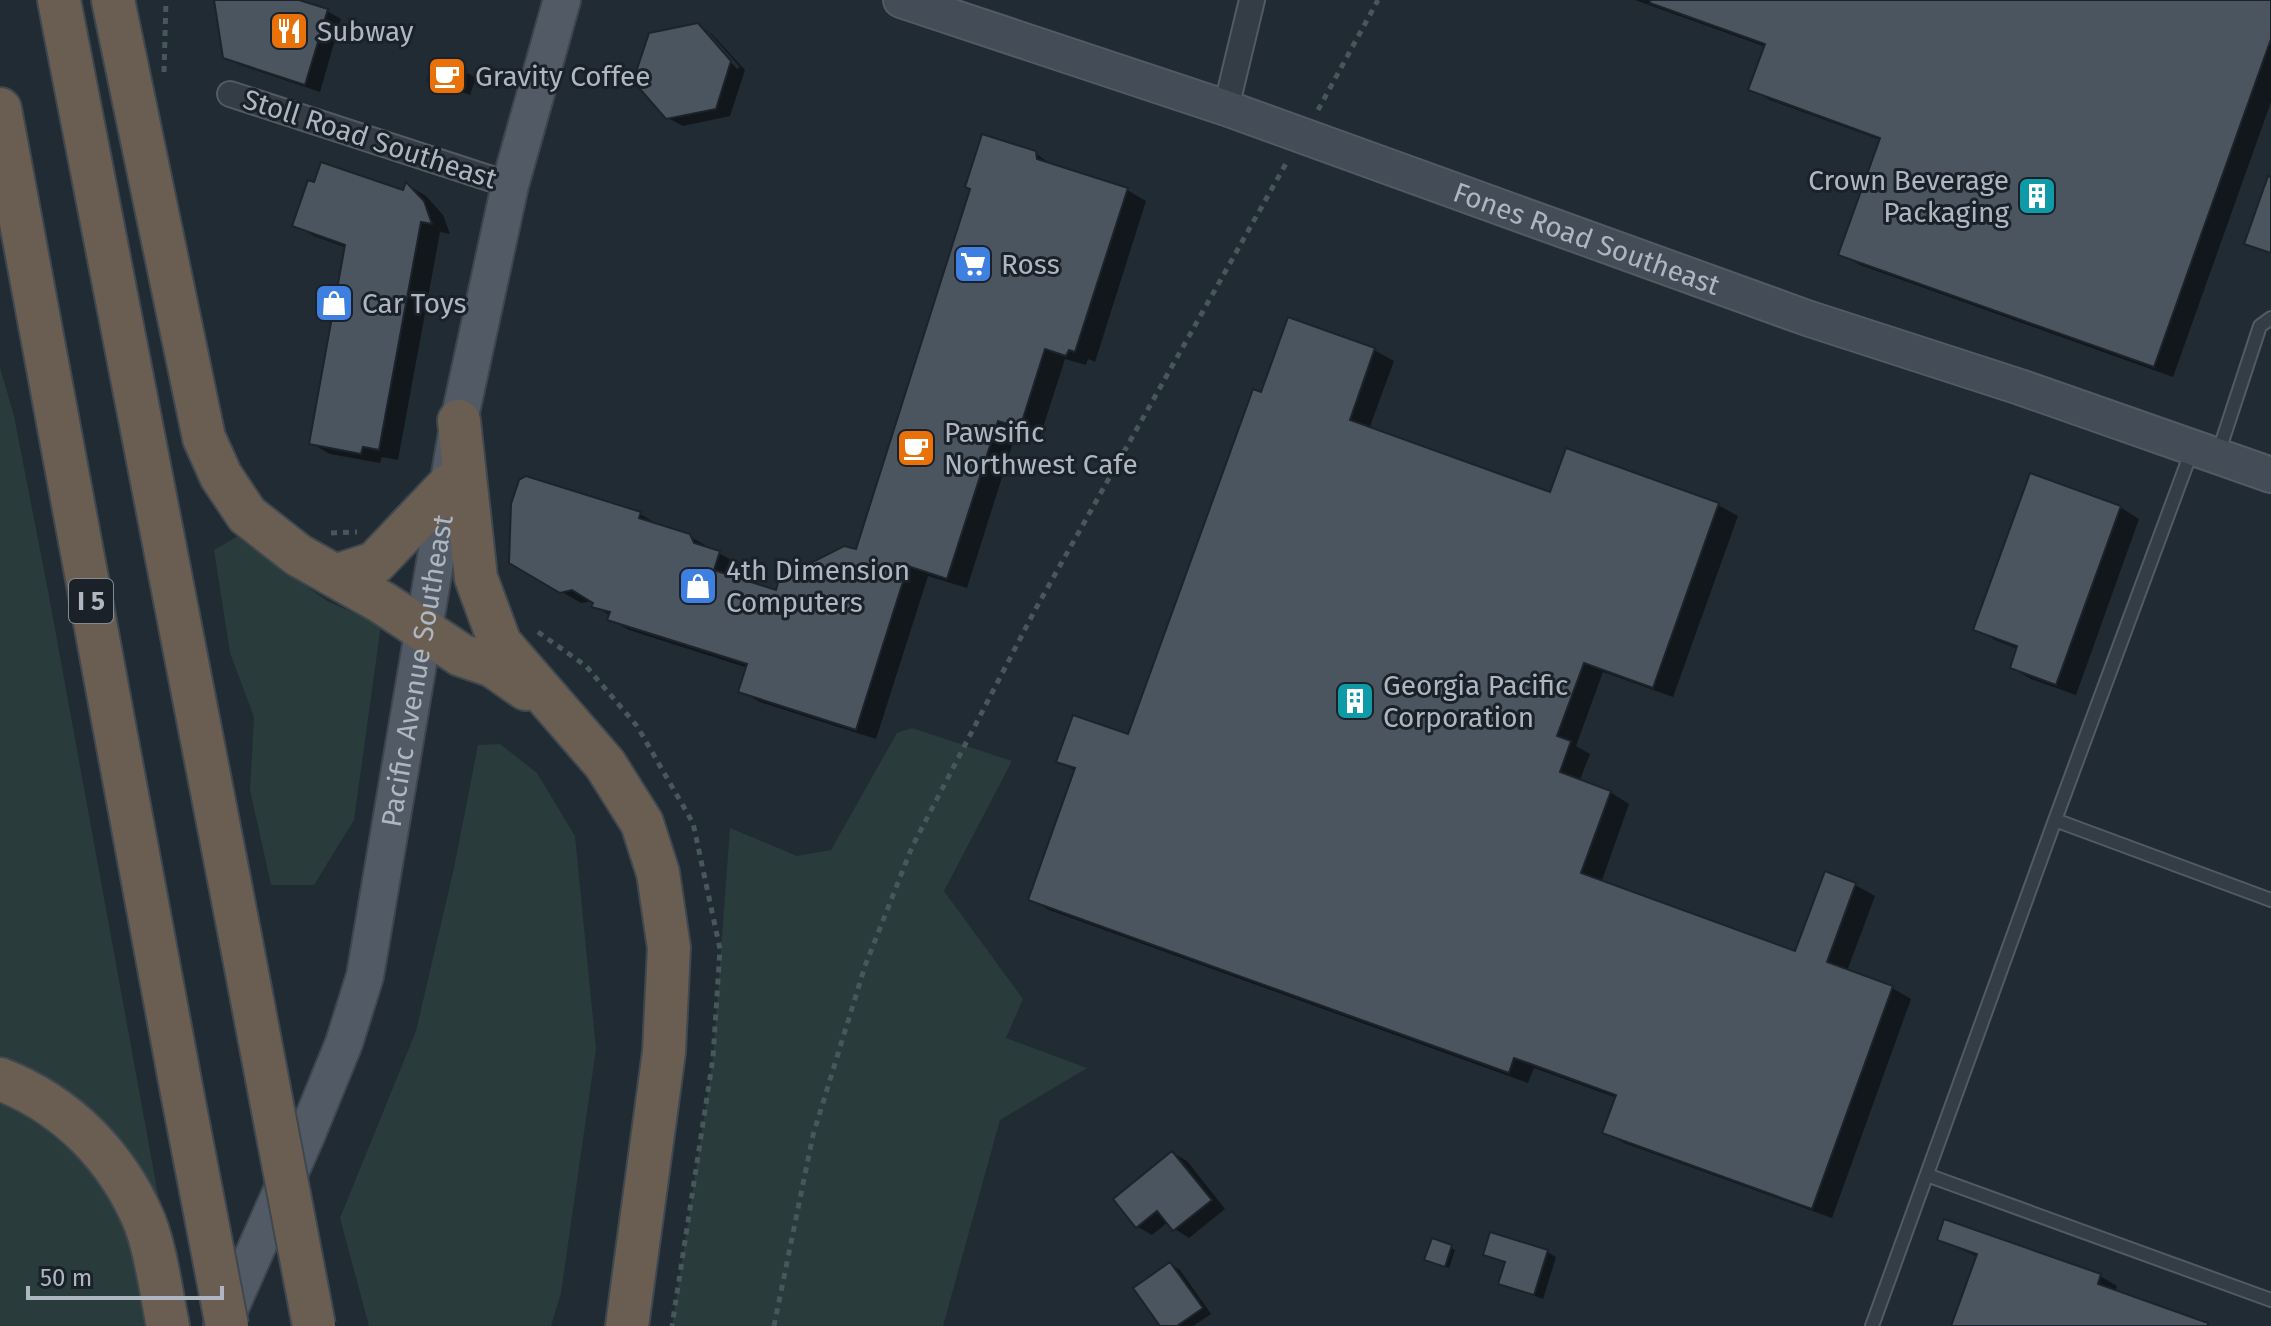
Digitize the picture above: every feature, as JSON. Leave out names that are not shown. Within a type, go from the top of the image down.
[{"type":"highway","points":[[59,0],[314,1326]]},
{"type":"highway","points":[[113,0],[204,438],[221,476],[247,515],[298,555],[461,655],[493,666],[554,707]]},
{"type":"highway","name":"I 5","points":[[0,109],[182,1092],[229,1315]]},
{"type":"highway","points":[[459,421],[476,578],[500,643],[605,764],[642,823],[658,873],[669,948],[664,1052],[627,1326]]},
{"type":"highway","points":[[335,576],[375,563],[448,486]]},
{"type":"highway","points":[[0,1079],[38,1097],[79,1127],[117,1171],[146,1226],[168,1326]]},
{"type":"highway","points":[[213,1326],[229,1315]]},
{"type":"main road","name":"Pacific Avenue Southeast","points":[[229,1315],[344,1043],[365,976],[459,421],[510,185],[562,0]]},
{"type":"street","name":"Fones Road Southeast","points":[[901,0],[1226,108],[1807,318],[2020,387],[2271,475]]},
{"type":"street","points":[[1226,108],[1252,0]]},
{"type":"street","name":"Stoll Road Southeast","points":[[230,94],[510,185]]},
{"type":"lane","points":[[1872,1326],[2055,820],[2205,453],[2260,326],[2271,318]]},
{"type":"lane","points":[[2055,820],[2271,900]]},
{"type":"lane","points":[[1927,1175],[2271,1300]]},
{"type":"path","points":[[1315,116],[1378,0]]},
{"type":"path","points":[[774,1326],[813,1135],[865,966],[912,847],[1035,610],[1287,162]]},
{"type":"shaded area","points":[[0,367],[14,416],[49,596],[171,1266],[0,1063]]},
{"type":"shaded area","points":[[238,536],[327,601],[381,625],[354,820],[314,885],[271,885],[250,790],[254,717],[230,653],[214,550]]},
{"type":"shaded area","points":[[912,728],[1012,761],[944,891],[1023,999],[1006,1038],[1087,1068],[1000,1120],[943,1326],[672,1326],[713,1058],[730,828],[797,856],[831,850],[897,733]]},
{"type":"shaded area","points":[[500,744],[537,773],[575,836],[596,1049],[561,1293],[551,1326],[369,1326],[340,1218],[416,1031],[454,868],[478,745]]},
{"type":"shaded area","points":[[0,1102],[54,1135],[99,1182],[130,1243],[146,1326],[0,1326]]},
{"type":"building","points":[[214,0],[299,0],[328,9],[305,85],[223,58]]},
{"type":"building","name":"Crown Beverage Packaging","points":[[1650,0],[2271,0],[2271,39],[2154,367],[1838,255],[1880,138],[1748,90],[1765,44],[1650,3]]},
{"type":"building","points":[[698,23],[731,61],[716,109],[666,119],[633,81],[649,33]]},
{"type":"building","points":[[433,60],[467,70],[461,91],[427,81]]},
{"type":"building","points":[[982,134],[1036,151],[1037,159],[1128,188],[1075,352],[1069,350],[1066,356],[1045,349],[1020,428],[998,421],[947,579],[908,566],[856,730],[738,692],[747,664],[607,620],[610,612],[591,607],[593,603],[572,590],[560,593],[509,563],[511,504],[519,480],[526,476],[641,512],[639,518],[690,534],[694,543],[720,551],[714,570],[776,590],[779,579],[844,546],[856,549],[970,189],[965,187]]},
{"type":"building","points":[[321,162],[403,190],[406,182],[424,201],[432,224],[421,222],[379,450],[363,447],[361,454],[309,444],[345,245],[292,226],[308,180],[314,182]]},
{"type":"building","points":[[2268,176],[2271,177],[2271,253],[2244,244]]},
{"type":"building","name":"Georgia Pacific Corporation","points":[[1288,317],[1375,348],[1350,420],[1550,492],[1566,448],[1719,503],[1653,688],[1584,663],[1557,736],[1571,741],[1560,772],[1611,791],[1581,873],[1795,951],[1825,871],[1856,883],[1827,962],[1893,986],[1812,1209],[1602,1133],[1616,1095],[1514,1058],[1509,1073],[1028,900],[1075,768],[1056,762],[1073,715],[1128,734],[1253,389],[1261,392]]},
{"type":"building","points":[[2030,473],[2121,506],[2056,685],[2010,668],[2017,646],[1973,630]]},
{"type":"building","points":[[1172,1151],[1212,1200],[1173,1231],[1157,1211],[1136,1228],[1113,1199]]},
{"type":"building","points":[[1944,1219],[2101,1274],[2098,1284],[2208,1323],[2208,1326],[1951,1326],[1977,1254],[1937,1240]]},
{"type":"building","points":[[1490,1232],[1548,1250],[1534,1295],[1498,1284],[1505,1262],[1483,1255]]},
{"type":"building","points":[[1432,1238],[1452,1245],[1445,1267],[1424,1260]]},
{"type":"building","points":[[1170,1262],[1203,1308],[1177,1326],[1160,1326],[1133,1288]]},
{"type":"place","name":"Subway","points":[[289,31]]},
{"type":"place","name":"Gravity Coffee","points":[[447,76]]},
{"type":"place","name":"Crown Beverage Packaging","points":[[2037,196]]},
{"type":"place","name":"Ross","points":[[973,264]]},
{"type":"place","name":"Car Toys","points":[[334,303]]},
{"type":"place","name":"Pawsific Northwest Cafe","points":[[916,448]]},
{"type":"place","name":"4th Dimension Computers","points":[[698,586]]},
{"type":"place","name":"Georgia Pacific Corporation","points":[[1355,701]]}]
